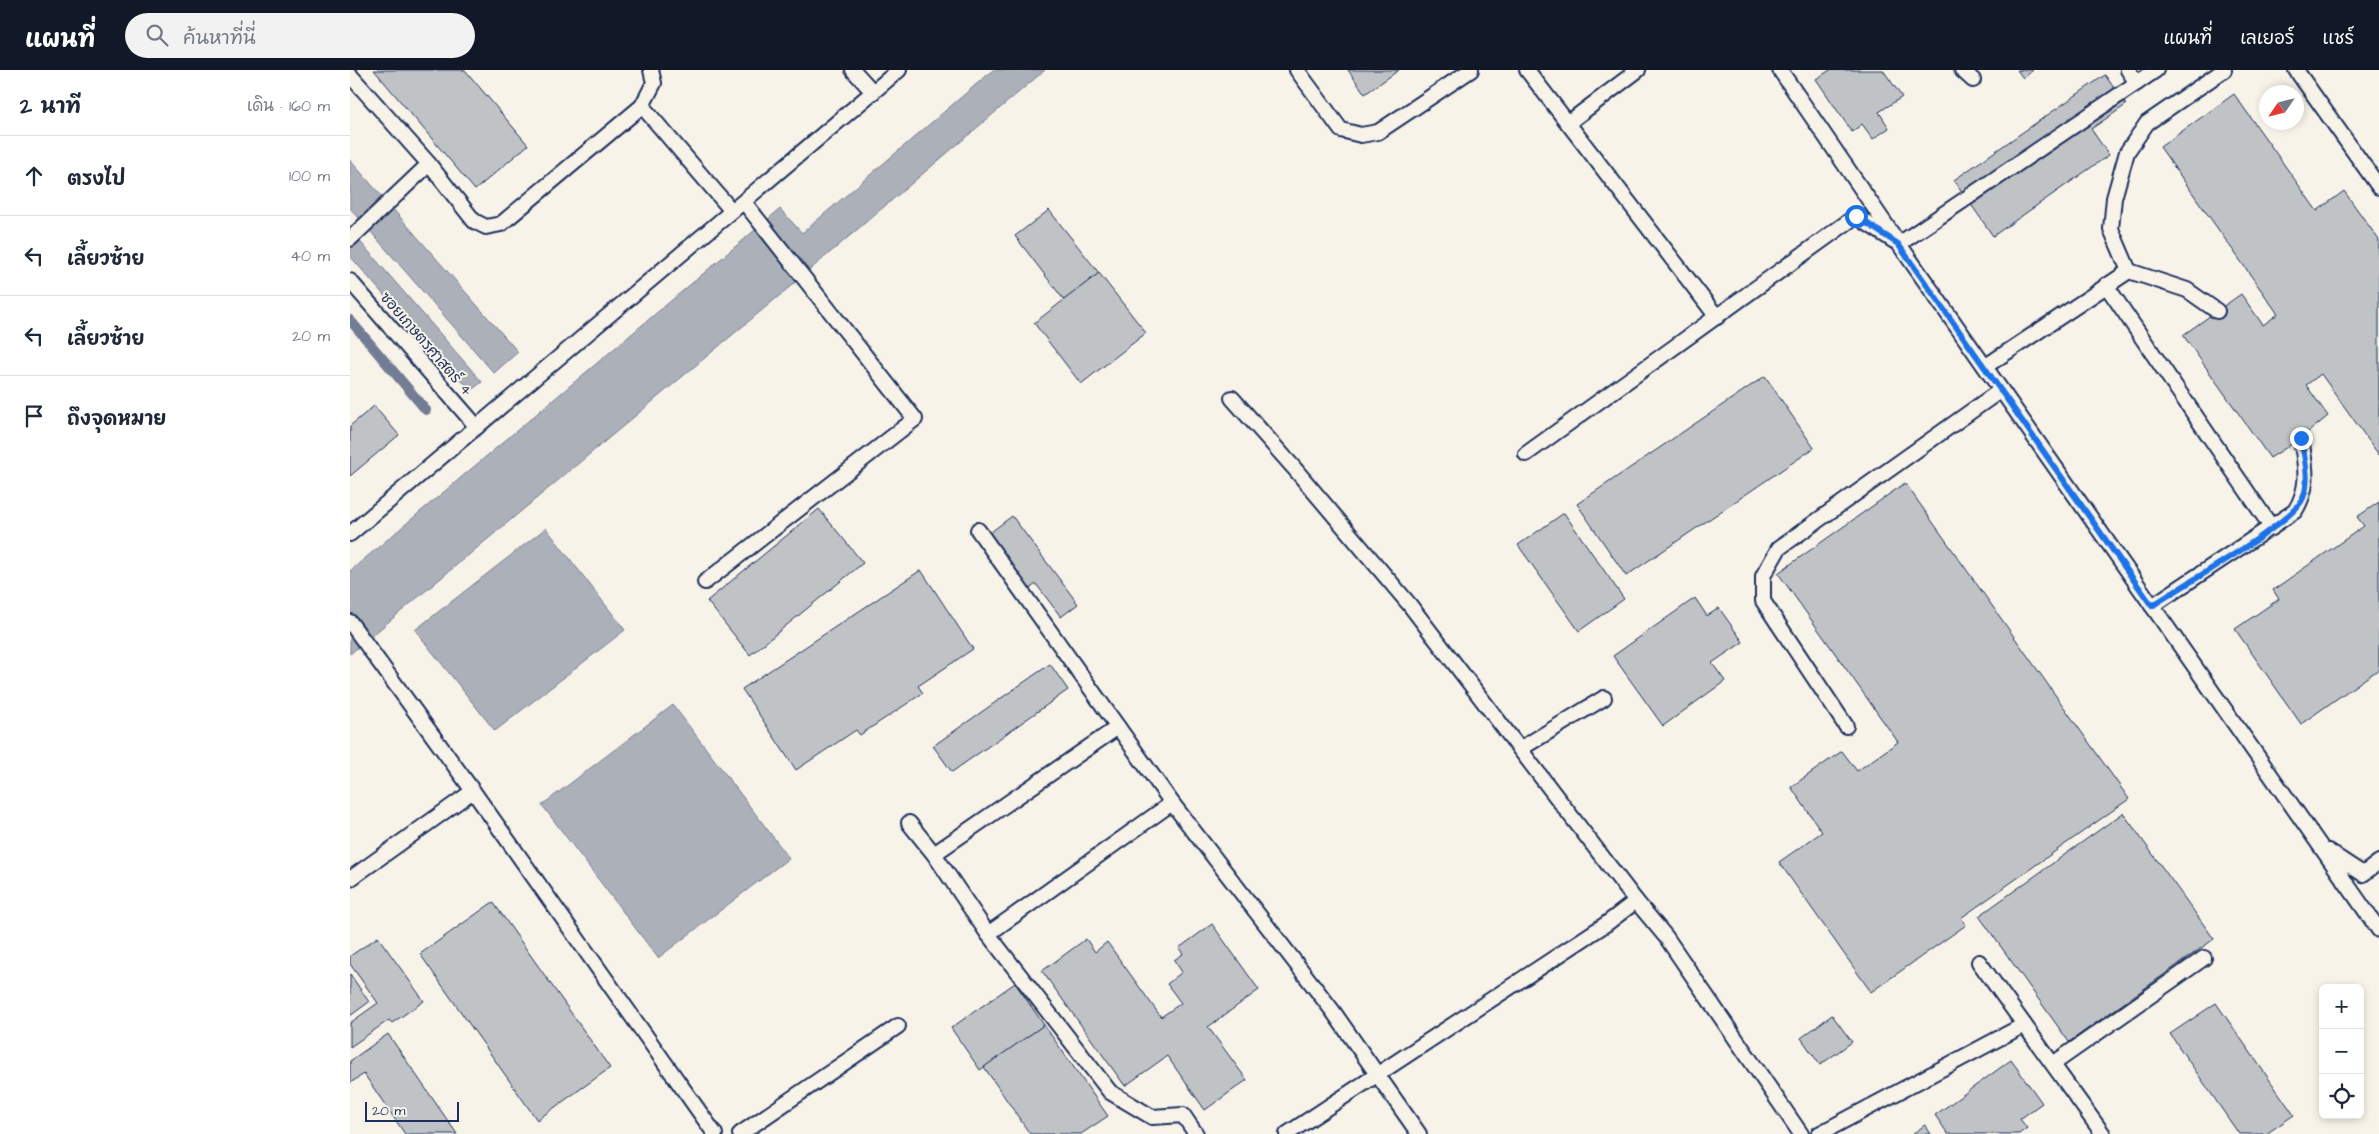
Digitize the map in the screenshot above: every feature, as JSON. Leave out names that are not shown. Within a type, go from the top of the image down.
[{"type":"lane","points":[[350,75],[429,164],[474,221],[486,227],[501,224],[642,106],[654,83],[651,70]]},
{"type":"lane","points":[[853,70],[872,92]]},
{"type":"lane","points":[[350,534],[899,70]]},
{"type":"lane","points":[[1297,70],[1341,130],[1361,136],[1378,132],[1471,70]]},
{"type":"lane","points":[[1527,70],[1717,318]]},
{"type":"lane","points":[[1568,123],[1638,70]]},
{"type":"lane","points":[[1780,70],[1898,244],[1986,366],[2379,930]]},
{"type":"lane","points":[[1962,70],[1973,80]]},
{"type":"lane","points":[[2128,70],[2137,83]]},
{"type":"lane","points":[[1898,244],[2156,70]]},
{"type":"lane","points":[[2217,310],[2187,290],[2129,271],[2111,228],[2114,198],[2127,152],[2147,123],[2224,70]]},
{"type":"lane","points":[[2296,70],[2379,187]]},
{"type":"lane","points":[[642,106],[732,211]]},
{"type":"lane","points":[[350,239],[429,164]]},
{"type":"lane","points":[[705,582],[915,419],[744,202]]},
{"type":"lane","points":[[1526,454],[1856,216],[1898,244]]},
{"type":"lane","points":[[1986,366],[2129,271]]},
{"type":"lane","name":"ซอยเกษตรศาสตร์ 4","points":[[350,281],[477,427]]},
{"type":"lane","points":[[2106,285],[2272,528]]},
{"type":"lane","points":[[1846,726],[1763,601],[1763,576],[1779,548],[2001,390]]},
{"type":"lane","points":[[1232,398],[1409,604],[1636,901],[1666,937],[1801,1134]]},
{"type":"lane","points":[[2152,606],[2295,511],[2303,498],[2307,479],[2301,438]]},
{"type":"lane","points":[[978,530],[1172,804],[1332,1010],[1418,1134]]},
{"type":"lane","points":[[350,622],[473,791],[715,1134]]},
{"type":"lane","points":[[1520,750],[1604,698]]},
{"type":"lane","points":[[934,854],[1118,727]]},
{"type":"lane","points":[[350,879],[473,791]]},
{"type":"lane","points":[[988,934],[1172,804]]},
{"type":"lane","points":[[909,823],[934,854],[988,934],[1110,1092],[1152,1117],[1182,1115],[1196,1134]]},
{"type":"lane","points":[[2321,846],[2363,874],[2379,862]]},
{"type":"lane","points":[[1287,1134],[1606,924],[1636,901]]},
{"type":"lane","points":[[2053,1064],[2204,958]]},
{"type":"lane","points":[[1979,962],[2104,1134]]},
{"type":"lane","points":[[1819,1134],[2024,1025]]},
{"type":"lane","points":[[740,1134],[898,1026]]},
{"type":"shaded area","points":[[993,70],[1045,70],[779,296],[350,654],[350,571],[780,209],[802,233]]},
{"type":"shaded area","points":[[350,160],[518,352],[494,373],[350,208]]},
{"type":"shaded area","points":[[350,230],[482,382],[473,389],[454,376],[350,256]]},
{"type":"shaded area","points":[[546,528],[625,630],[495,731],[415,630]]},
{"type":"shaded area","points":[[673,705],[789,858],[658,958],[542,805]]},
{"type":"building","points":[[374,70],[465,70],[528,145],[475,190]]},
{"type":"building","points":[[1348,70],[1399,70],[1365,94]]},
{"type":"building","points":[[1830,70],[1883,70],[1902,97],[1879,112],[1889,128],[1873,139],[1862,124],[1852,132],[1816,79]]},
{"type":"building","points":[[2017,70],[2033,70],[2023,78]]},
{"type":"building","points":[[2105,75],[2126,105],[2091,129],[2109,155],[1993,236],[1954,180]]},
{"type":"building","points":[[2234,94],[2317,211],[2344,191],[2379,240],[2379,455],[2321,374],[2306,385],[2328,416],[2301,438],[2270,458],[2183,335],[2241,294],[2263,325],[2278,314],[2160,147]]},
{"type":"building","points":[[1049,210],[1099,273],[1064,300],[1015,236]]},
{"type":"building","points":[[1099,273],[1146,333],[1081,384],[1034,323]]},
{"type":"building","points":[[1765,376],[1814,448],[1626,576],[1577,504]]},
{"type":"building","points":[[374,406],[399,435],[350,476],[350,426]]},
{"type":"building","points":[[1905,483],[2129,799],[1961,918],[1966,925],[1871,992],[1779,862],[1822,832],[1791,787],[1842,751],[1857,771],[1898,742],[1778,573]]},
{"type":"building","points":[[2379,502],[2379,669],[2301,724],[2235,629],[2279,599],[2273,590],[2364,526],[2357,517]]},
{"type":"building","points":[[819,509],[863,563],[750,655],[707,601]]},
{"type":"building","points":[[1564,513],[1624,599],[1579,631],[1518,545]]},
{"type":"building","points":[[1012,516],[1078,604],[1061,617],[1036,584],[1028,590],[987,535]]},
{"type":"building","points":[[921,570],[973,649],[918,686],[923,693],[860,735],[856,730],[796,770],[742,689]]},
{"type":"building","points":[[1695,598],[1707,616],[1719,608],[1743,642],[1712,663],[1725,681],[1663,726],[1613,656]]},
{"type":"building","points":[[1050,664],[1068,690],[952,772],[933,746]]},
{"type":"building","points":[[2123,813],[2214,939],[2069,1042],[1979,916]]},
{"type":"building","points":[[493,902],[610,1068],[537,1120],[420,954]]},
{"type":"building","points":[[1212,924],[1259,990],[1208,1027],[1247,1080],[1205,1110],[1167,1056],[1125,1086],[1042,971],[1086,939],[1095,952],[1107,942],[1161,1017],[1181,1003],[1167,984],[1182,972],[1174,960],[1183,954],[1179,948]]},
{"type":"building","points":[[378,937],[424,1001],[392,1023],[389,1020],[350,1047],[350,1023],[378,1003],[350,964],[350,956]]},
{"type":"building","points":[[350,974],[369,1002],[350,1016]]},
{"type":"building","points":[[1015,983],[1044,1025],[980,1070],[951,1028]]},
{"type":"building","points":[[2216,1003],[2294,1115],[2266,1134],[2239,1134],[2170,1034]]},
{"type":"building","points":[[1832,1015],[1852,1042],[1820,1065],[1801,1038]]},
{"type":"building","points":[[1044,1025],[1108,1116],[1081,1134],[1030,1134],[984,1067]]},
{"type":"building","points":[[388,1034],[457,1134],[405,1134],[364,1074],[350,1083],[350,1061]]},
{"type":"building","points":[[2011,1060],[2042,1103],[2020,1119],[2027,1128],[2019,1134],[1948,1134],[1935,1115]]},
{"type":"building","points":[[1925,1125],[1931,1134],[1912,1134]]},
{"type":"waterway","points":[[350,320],[426,410]]},
{"type":"route","points":[[1856,216],[1898,244],[1986,366],[2152,606],[2247,545],[2295,511],[2303,498],[2307,479],[2301,438]]}]
